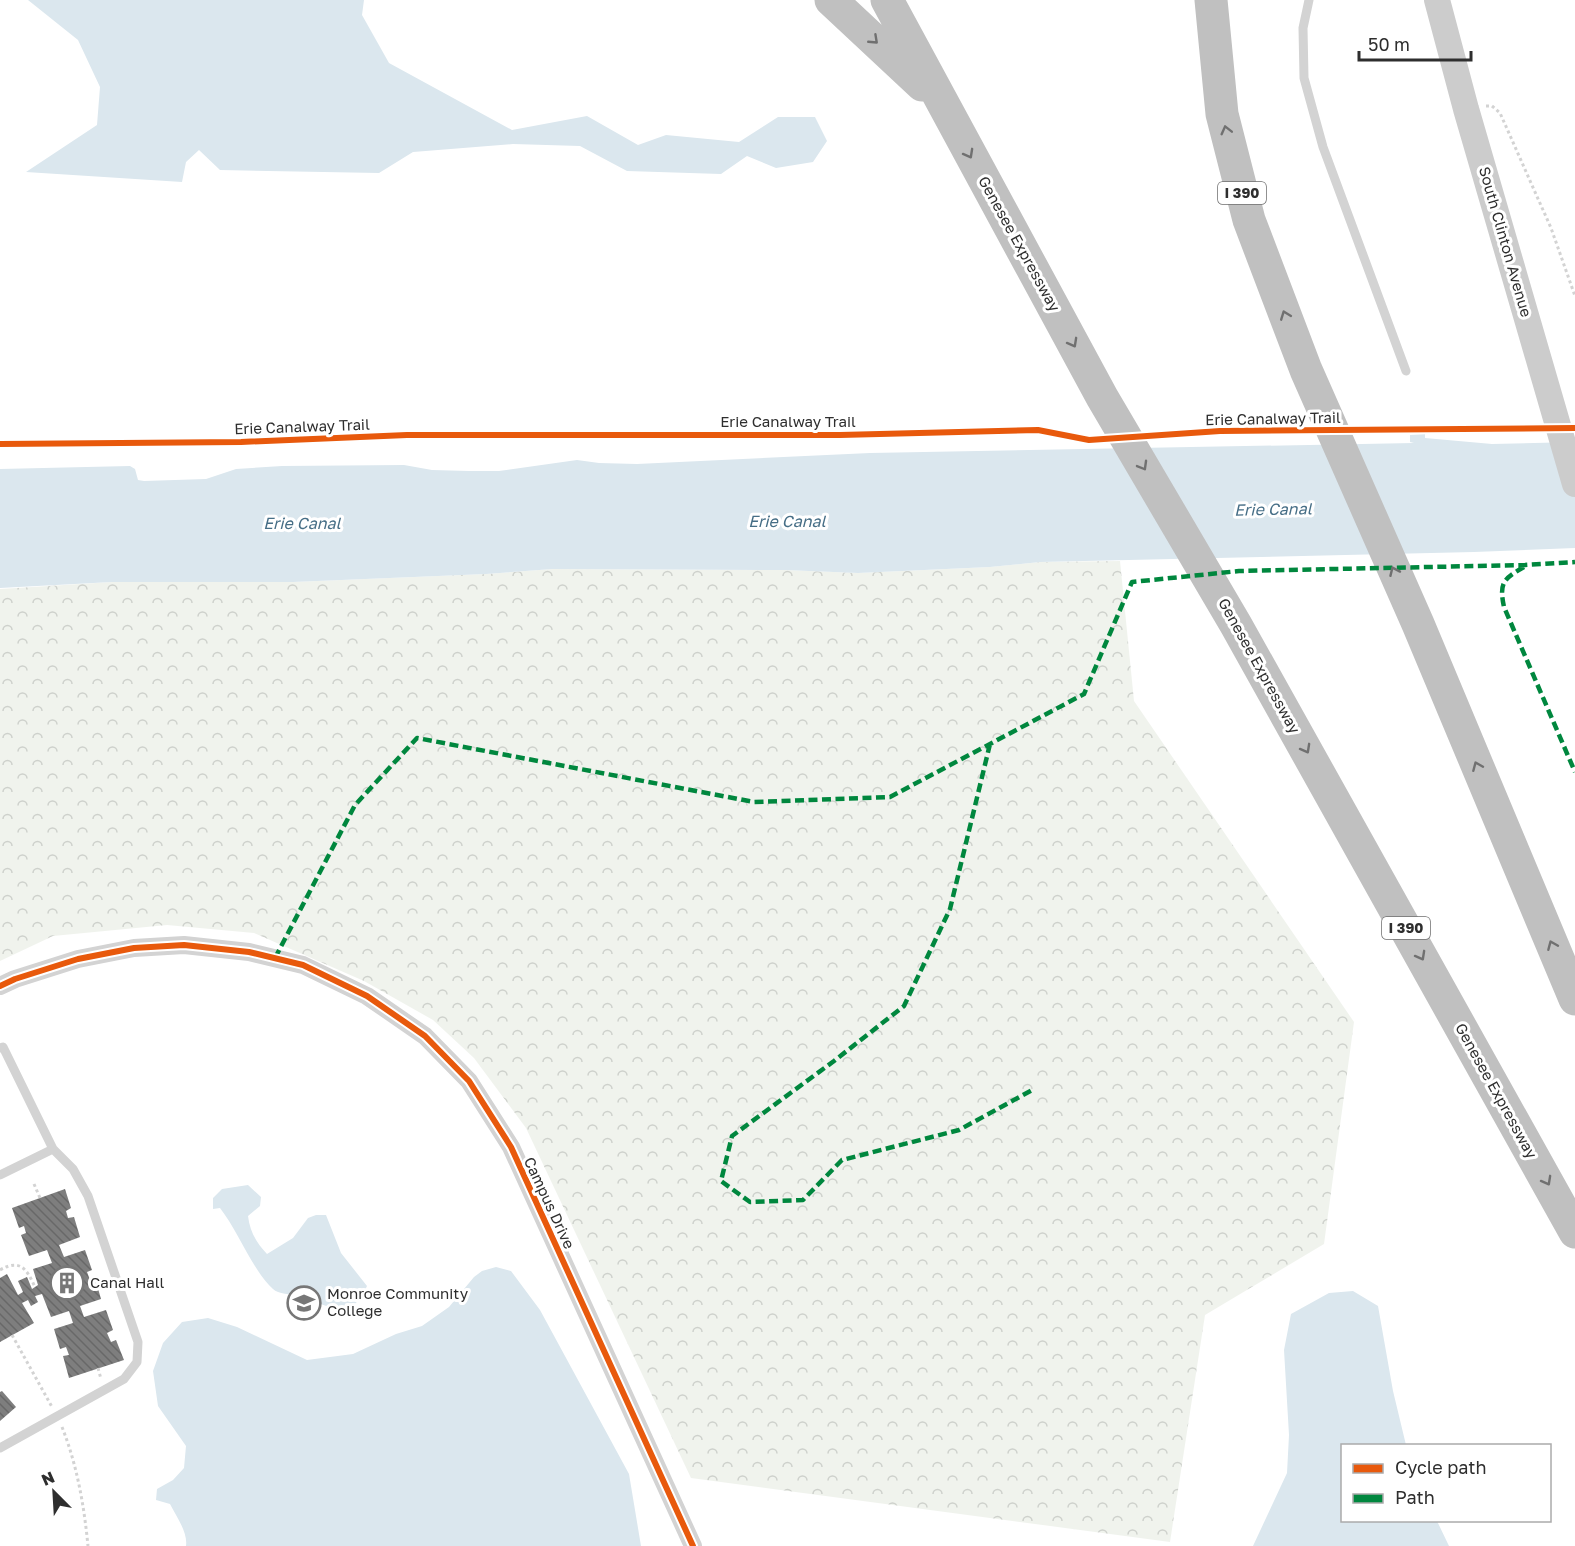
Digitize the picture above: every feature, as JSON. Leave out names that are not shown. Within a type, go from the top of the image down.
[{"type":"highway","name":"I 390","points":[[831,0],[941,102]]},
{"type":"highway","name":"Genesee Expressway","points":[[887,0],[1102,397],[1236,625],[1575,1232]]},
{"type":"highway","name":"I 390","points":[[1212,2],[1222,114],[1249,220],[1306,370],[1418,624],[1575,999]]},
{"type":"street","name":"South Clinton Avenue","points":[[1437,0],[1466,109],[1575,484]]},
{"type":"street","name":"Campus Drive","points":[[0,986],[78,959],[134,948],[184,945],[249,952],[303,965],[367,996],[425,1036],[469,1081],[510,1147],[693,1546]]},
{"type":"lane","points":[[1309,0],[1303,28],[1304,78],[1323,147],[1406,371]]},
{"type":"lane","points":[[0,1048],[3,1047],[53,1149],[73,1169],[88,1196],[138,1342],[137,1362],[124,1378],[0,1448]]},
{"type":"lane","points":[[0,1175],[53,1149]]},
{"type":"path","points":[[1486,106],[1492,106],[1500,112],[1551,228],[1575,296]]},
{"type":"path","points":[[34,1184],[40,1198]]},
{"type":"path","points":[[0,1270],[9,1265],[21,1266],[27,1270],[35,1287]]},
{"type":"path","points":[[12,1335],[53,1409]]},
{"type":"path","points":[[60,1423],[72,1452],[88,1546]]},
{"type":"green space","points":[[1120,561],[1134,701],[1354,1022],[1324,1244],[1205,1315],[1170,1542],[691,1478],[526,1128],[474,1058],[433,1020],[364,981],[254,933],[167,925],[53,936],[0,961],[0,589],[112,582],[293,582],[553,569],[785,570],[858,573],[990,567],[1040,562]]},
{"type":"water","points":[[28,0],[364,0],[362,15],[389,63],[512,130],[587,116],[638,145],[666,135],[739,142],[778,117],[815,117],[827,141],[813,162],[776,168],[747,156],[721,174],[627,171],[580,146],[513,144],[413,152],[379,173],[220,170],[199,150],[186,162],[182,182],[26,172],[97,125],[100,87],[78,40]]},
{"type":"water","name":"Erie Canal","points":[[1425,434],[1425,438],[1492,444],[1575,442],[1575,548],[1040,562],[990,567],[858,573],[785,570],[553,569],[293,582],[112,582],[0,588],[0,469],[130,466],[135,469],[138,480],[144,481],[206,479],[236,469],[282,466],[404,465],[432,470],[499,471],[577,460],[637,464],[870,453],[1414,443],[1410,442],[1410,435]]},
{"type":"water","points":[[248,1185],[261,1197],[260,1206],[248,1216],[254,1236],[267,1254],[293,1238],[308,1218],[326,1215],[341,1253],[367,1286],[353,1305],[346,1309],[329,1307],[299,1296],[278,1292],[266,1281],[220,1208],[213,1209],[213,1198],[222,1189]]},
{"type":"water","points":[[496,1267],[511,1271],[540,1310],[629,1474],[641,1546],[186,1546],[183,1530],[170,1504],[156,1500],[157,1489],[173,1480],[184,1468],[186,1446],[158,1406],[153,1371],[163,1343],[182,1322],[208,1318],[237,1327],[307,1360],[353,1354],[396,1334],[422,1326],[449,1307],[474,1277],[482,1271]]},
{"type":"water","points":[[1353,1291],[1378,1306],[1393,1391],[1406,1444],[1341,1444],[1341,1522],[1437,1522],[1449,1546],[1253,1546],[1287,1473],[1289,1435],[1284,1350],[1291,1314],[1329,1293]]},
{"type":"building","name":"Canal Hall","points":[[65,1189],[71,1208],[66,1211],[68,1218],[74,1217],[80,1237],[59,1245],[64,1257],[85,1250],[92,1270],[87,1272],[90,1280],[95,1278],[101,1299],[80,1306],[84,1317],[106,1310],[113,1330],[107,1333],[111,1342],[116,1340],[124,1360],[69,1378],[63,1356],[69,1355],[66,1347],[60,1349],[54,1329],[73,1323],[69,1311],[51,1317],[42,1294],[35,1296],[38,1302],[31,1306],[28,1300],[22,1303],[34,1323],[0,1342],[0,1278],[7,1274],[18,1295],[23,1292],[18,1281],[27,1277],[32,1289],[38,1285],[33,1269],[52,1263],[47,1250],[29,1256],[21,1235],[26,1233],[24,1226],[19,1228],[12,1208]]},
{"type":"building","points":[[2,1391],[16,1407],[0,1421],[0,1392]]},
{"type":"marked path","points":[[275,958],[355,805],[417,738],[754,802],[890,797],[1084,694],[1132,582],[1239,571],[1575,562]]},
{"type":"marked path","points":[[1524,567],[1504,582],[1502,592],[1504,607],[1575,772]]},
{"type":"marked path","points":[[990,744],[950,909],[904,1006],[732,1136],[721,1181],[750,1202],[803,1200],[842,1160],[959,1130],[1034,1089]]},
{"type":"cycle path","name":"Erie Canalway Trail","points":[[0,444],[241,442],[407,435],[840,435],[1038,430],[1089,440],[1220,431],[1575,428]]},
{"type":"cycle path","points":[[0,986],[78,959],[134,948],[184,945],[249,952],[303,965],[367,996],[425,1036],[469,1081],[511,1147],[693,1546]]},
{"type":"place","name":"Canal Hall","points":[[67,1283]]},
{"type":"place","name":"Monroe Community College","points":[[304,1303]]}]
